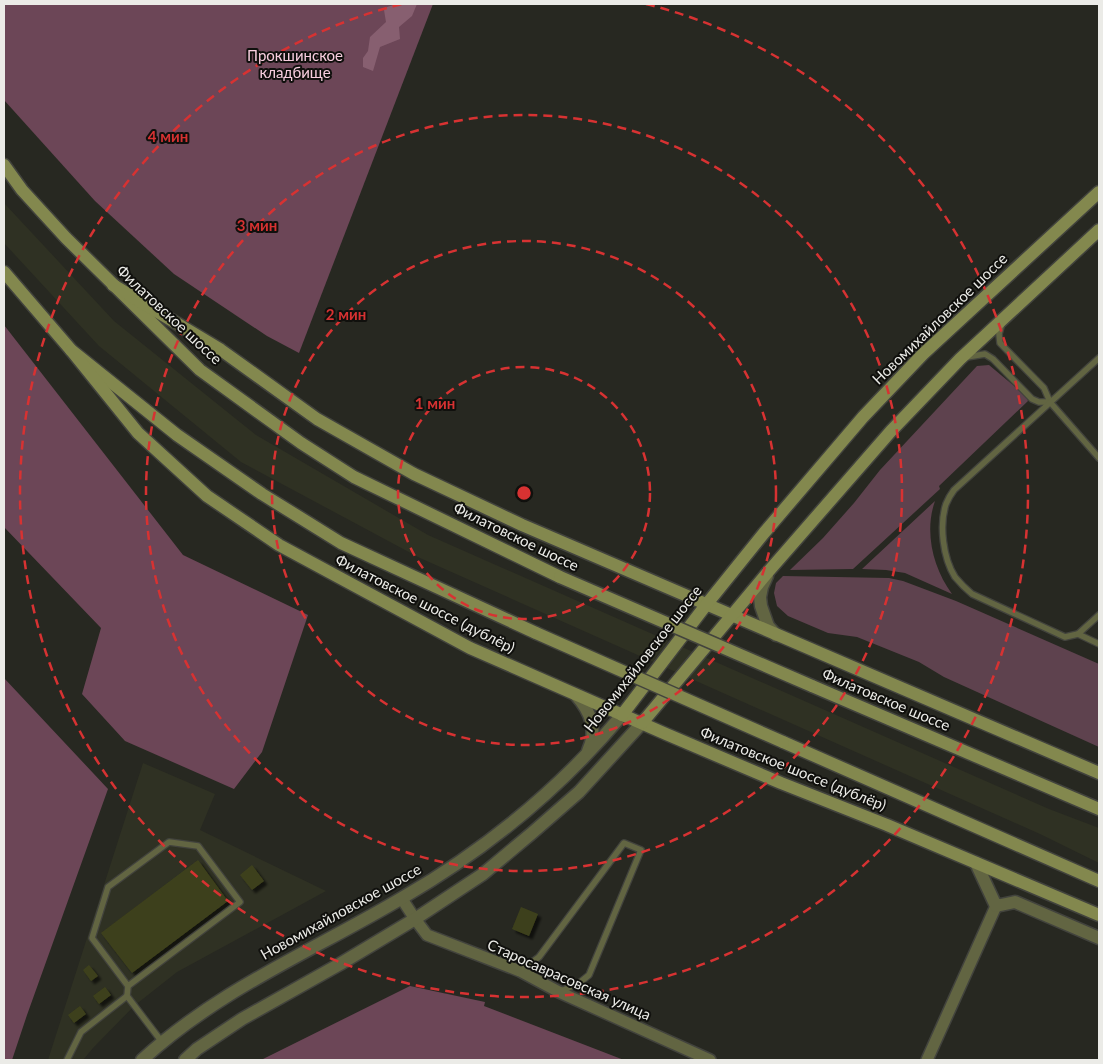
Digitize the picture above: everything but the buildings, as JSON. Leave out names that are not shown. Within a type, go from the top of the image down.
[{"type":"main road","name":"Филатовское шоссе","points":[[4,165],[43,214],[200,370],[309,448],[354,477],[560,577],[1099,809]]},
{"type":"main road","name":"Новомихайловское шоссе","points":[[622,715],[764,533],[863,417],[923,354],[1099,192]]},
{"type":"main road","points":[[642,724],[768,572],[891,431],[960,359],[1099,230]]},
{"type":"main road","points":[[4,272],[72,350],[177,435],[262,494],[341,543],[536,633],[1099,881]]},
{"type":"main road","points":[[113,285],[221,350],[317,419],[414,474],[522,525],[1099,773]]},
{"type":"main road","name":"Филатовское шоссе (дублёр)","points":[[72,350],[138,434],[207,496],[279,545],[470,648],[642,724],[1099,915]]},
{"type":"street","points":[[768,572],[762,587],[761,606],[768,626],[776,635]]},
{"type":"street","points":[[576,695],[584,704],[592,720],[591,744],[586,755]]},
{"type":"street","name":"Новомихайловское шоссе","points":[[142,1060],[162,1042],[206,1009],[243,986],[402,898],[468,857],[517,819],[566,776],[622,715]]},
{"type":"street","points":[[185,1060],[242,1019],[415,919],[483,874],[579,792],[642,724]]},
{"type":"street","points":[[927,1060],[996,906],[976,863]]},
{"type":"street","name":"Старосаврасовская улица","points":[[402,898],[427,935],[520,971],[559,992],[710,1060]]},
{"type":"street","points":[[996,906],[1015,902],[1099,938]]},
{"type":"lane","points":[[1008,313],[999,334],[1000,343],[1044,388],[1050,402],[1099,458]]},
{"type":"lane","points":[[960,359],[985,354],[993,359],[1032,399],[1039,402],[1050,402]]},
{"type":"lane","points":[[1099,358],[954,490],[946,504],[942,524],[943,544],[950,566],[961,584],[972,594],[1065,637],[1078,634],[1099,615]]},
{"type":"lane","points":[[1078,634],[1099,644]]},
{"type":"lane","points":[[128,986],[240,902],[198,846],[169,842],[108,887],[92,938],[128,986],[127,996],[162,1042]]},
{"type":"lane","points":[[520,971],[539,957],[624,843],[641,850],[589,975],[578,984],[559,992]]},
{"type":"lane","points":[[67,1060],[81,1032],[127,996]]},
{"type":"shaded area","points":[[397,4],[417,4],[412,16],[399,27],[400,39],[380,47],[373,71],[363,67],[363,58],[368,51],[370,37],[386,22],[384,10]]},
{"type":"shaded area","points":[[4,203],[114,321],[256,435],[428,535],[1049,809],[1099,828],[1099,863],[1040,834],[420,558],[241,462],[99,346],[4,243]]},
{"type":"shaded area","points":[[989,365],[1026,396],[1028,401],[939,486],[940,489],[853,569],[790,570],[823,538],[880,470],[977,366]]},
{"type":"shaded area","points":[[935,501],[930,525],[932,549],[940,573],[952,594],[905,573],[862,569]]},
{"type":"shaded area","points":[[783,576],[889,578],[903,581],[956,601],[1099,664],[1099,747],[944,677],[919,662],[857,637],[828,633],[788,616],[777,606],[774,593],[776,583]]},
{"type":"shaded area","points":[[143,763],[215,794],[200,830],[326,891],[177,972],[134,1006],[83,1060],[48,1060]]},
{"type":"green space","name":"Прокшинское кладбище","points":[[4,4],[433,4],[299,353],[267,336],[174,274],[95,201],[4,100]]},
{"type":"green space","points":[[4,325],[183,555],[308,615],[262,752],[234,789],[125,741],[82,694],[101,628],[4,527]]},
{"type":"green space","points":[[4,678],[108,789],[12,1060],[4,1060]]},
{"type":"green space","points":[[410,986],[485,1002],[484,1006],[624,1060],[261,1060]]}]
